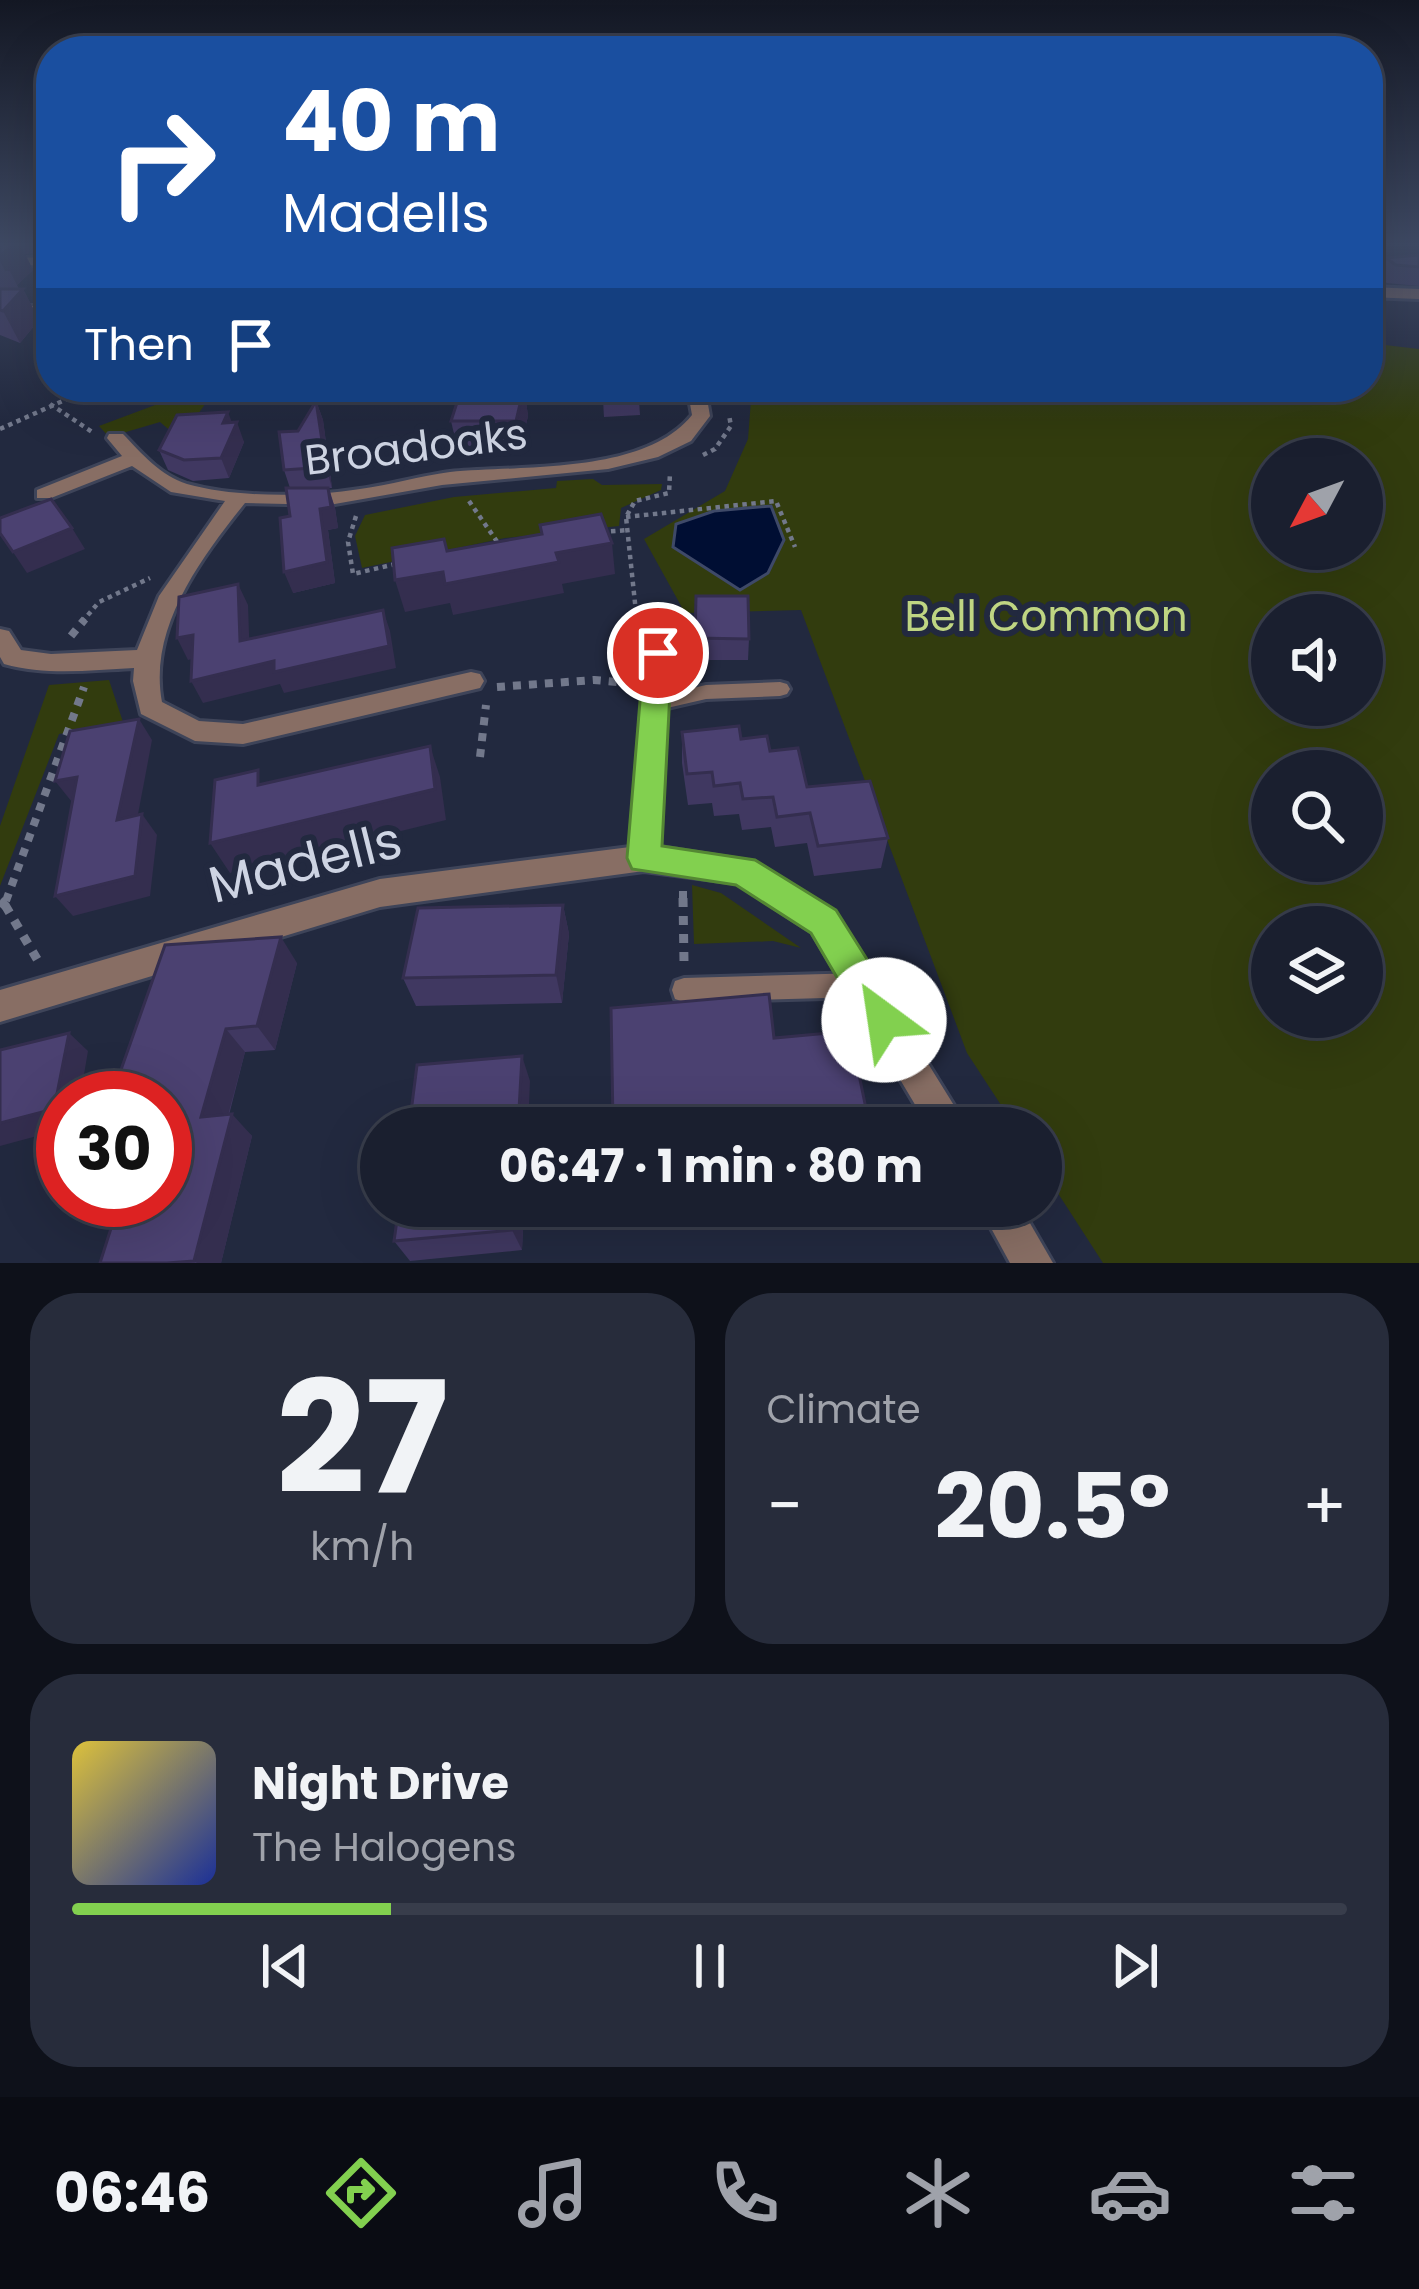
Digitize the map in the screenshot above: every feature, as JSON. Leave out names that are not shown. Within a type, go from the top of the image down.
[{"type":"street","points":[[0,311],[36,310]]},
{"type":"street","name":"Broadoaks","points":[[124,447],[171,484],[291,502],[650,455],[670,446],[695,424],[702,402]]},
{"type":"street","points":[[44,494],[124,447]]},
{"type":"street","points":[[239,497],[187,567],[145,659],[143,686],[150,706],[168,721],[220,735],[243,734],[471,681]]},
{"type":"street","points":[[0,637],[13,658],[51,663],[145,659]]},
{"type":"street","points":[[644,858],[658,653]]},
{"type":"street","name":"Madells","points":[[0,1006],[239,931],[380,893],[644,858],[743,871],[823,922],[937,1107]]},
{"type":"street","points":[[1011,1227],[1033,1263]]},
{"type":"lane","points":[[655,694],[780,689]]},
{"type":"lane","points":[[684,990],[862,985]]},
{"type":"path","points":[[0,429],[55,402]]},
{"type":"path","points":[[699,458],[715,449],[731,426],[728,402]]},
{"type":"path","points":[[50,404],[104,442],[124,447]]},
{"type":"path","points":[[658,653],[640,645],[626,517],[635,501],[669,493],[667,475],[683,466]]},
{"type":"path","points":[[460,477],[463,492],[498,543]]},
{"type":"path","points":[[353,496],[357,512],[348,542],[353,574],[416,560]]},
{"type":"path","points":[[626,517],[776,501],[795,547]]},
{"type":"path","points":[[581,534],[628,530]]},
{"type":"path","points":[[478,546],[510,541]]},
{"type":"path","points":[[51,663],[100,602],[161,573],[187,567]]},
{"type":"path","points":[[56,989],[3,906],[67,741],[92,660]]},
{"type":"path","points":[[480,757],[487,689],[594,680],[655,694]]},
{"type":"path","points":[[67,741],[87,737]]},
{"type":"path","points":[[683,863],[684,990]]},
{"type":"green space","name":"Bell Common","points":[[1383,345],[1419,349],[1419,1263],[1103,1263],[1062,1200],[1062,1107],[1002,1107],[967,1053],[801,610],[685,613],[644,539],[725,491],[748,439],[751,402],[1383,402]]},
{"type":"green space","points":[[163,402],[207,402],[180,439],[160,422],[109,437],[99,426]]},
{"type":"green space","points":[[593,479],[602,485],[662,484],[661,490],[621,508],[619,526],[505,538],[362,568],[355,536],[365,515],[454,497],[556,488],[557,481]]},
{"type":"green space","points":[[109,680],[123,722],[59,734],[0,886],[0,826],[49,685]]},
{"type":"green space","points":[[692,885],[721,893],[801,948],[773,941],[694,944]]},
{"type":"water","points":[[771,506],[784,540],[768,573],[740,590],[673,547],[676,524],[714,511]]},
{"type":"building","points":[[316,402],[326,467],[284,470],[279,432],[298,431]]},
{"type":"building","points":[[457,402],[520,402],[516,421],[451,421]]},
{"type":"building","points":[[228,412],[223,423],[237,422],[221,458],[184,460],[159,450],[177,415]]},
{"type":"building","points":[[286,488],[328,488],[331,507],[320,509],[327,562],[284,572],[280,518],[290,516]]},
{"type":"building","points":[[51,499],[72,528],[13,552],[0,533],[0,518]]},
{"type":"building","points":[[601,514],[612,543],[556,553],[559,562],[445,584],[443,572],[395,580],[392,548],[444,539],[447,551],[542,534],[540,525]]},
{"type":"building","points":[[238,584],[240,641],[383,610],[389,646],[274,672],[274,661],[191,681],[193,635],[177,638],[179,597]]},
{"type":"building","points":[[696,596],[748,596],[749,639],[695,638]]},
{"type":"building","points":[[139,719],[117,820],[142,814],[135,876],[55,896],[77,777],[55,781],[70,731]]},
{"type":"building","points":[[739,726],[741,739],[767,736],[770,751],[798,748],[807,787],[870,781],[888,838],[818,846],[810,813],[777,817],[773,797],[743,799],[740,783],[714,786],[712,772],[687,774],[682,732]]},
{"type":"building","points":[[430,746],[435,789],[210,843],[215,780],[258,770],[258,785]]},
{"type":"building","points":[[563,905],[556,975],[403,978],[418,908]]},
{"type":"building","points":[[281,937],[257,1026],[226,1029],[201,1117],[232,1114],[194,1261],[100,1263],[111,1227],[192,1227],[192,1071],[121,1071],[165,945]]},
{"type":"building","points":[[769,994],[774,1038],[850,1031],[866,1107],[613,1107],[611,1008]]},
{"type":"building","points":[[69,1033],[62,1071],[36,1071],[36,1114],[0,1123],[0,1050]]},
{"type":"building","points":[[522,1056],[519,1107],[412,1107],[417,1065]]},
{"type":"building","points":[[396,1227],[512,1227],[512,1230],[394,1241]]},
{"type":"route","points":[[658,653],[644,858],[743,871],[823,922],[884,1020]]}]
